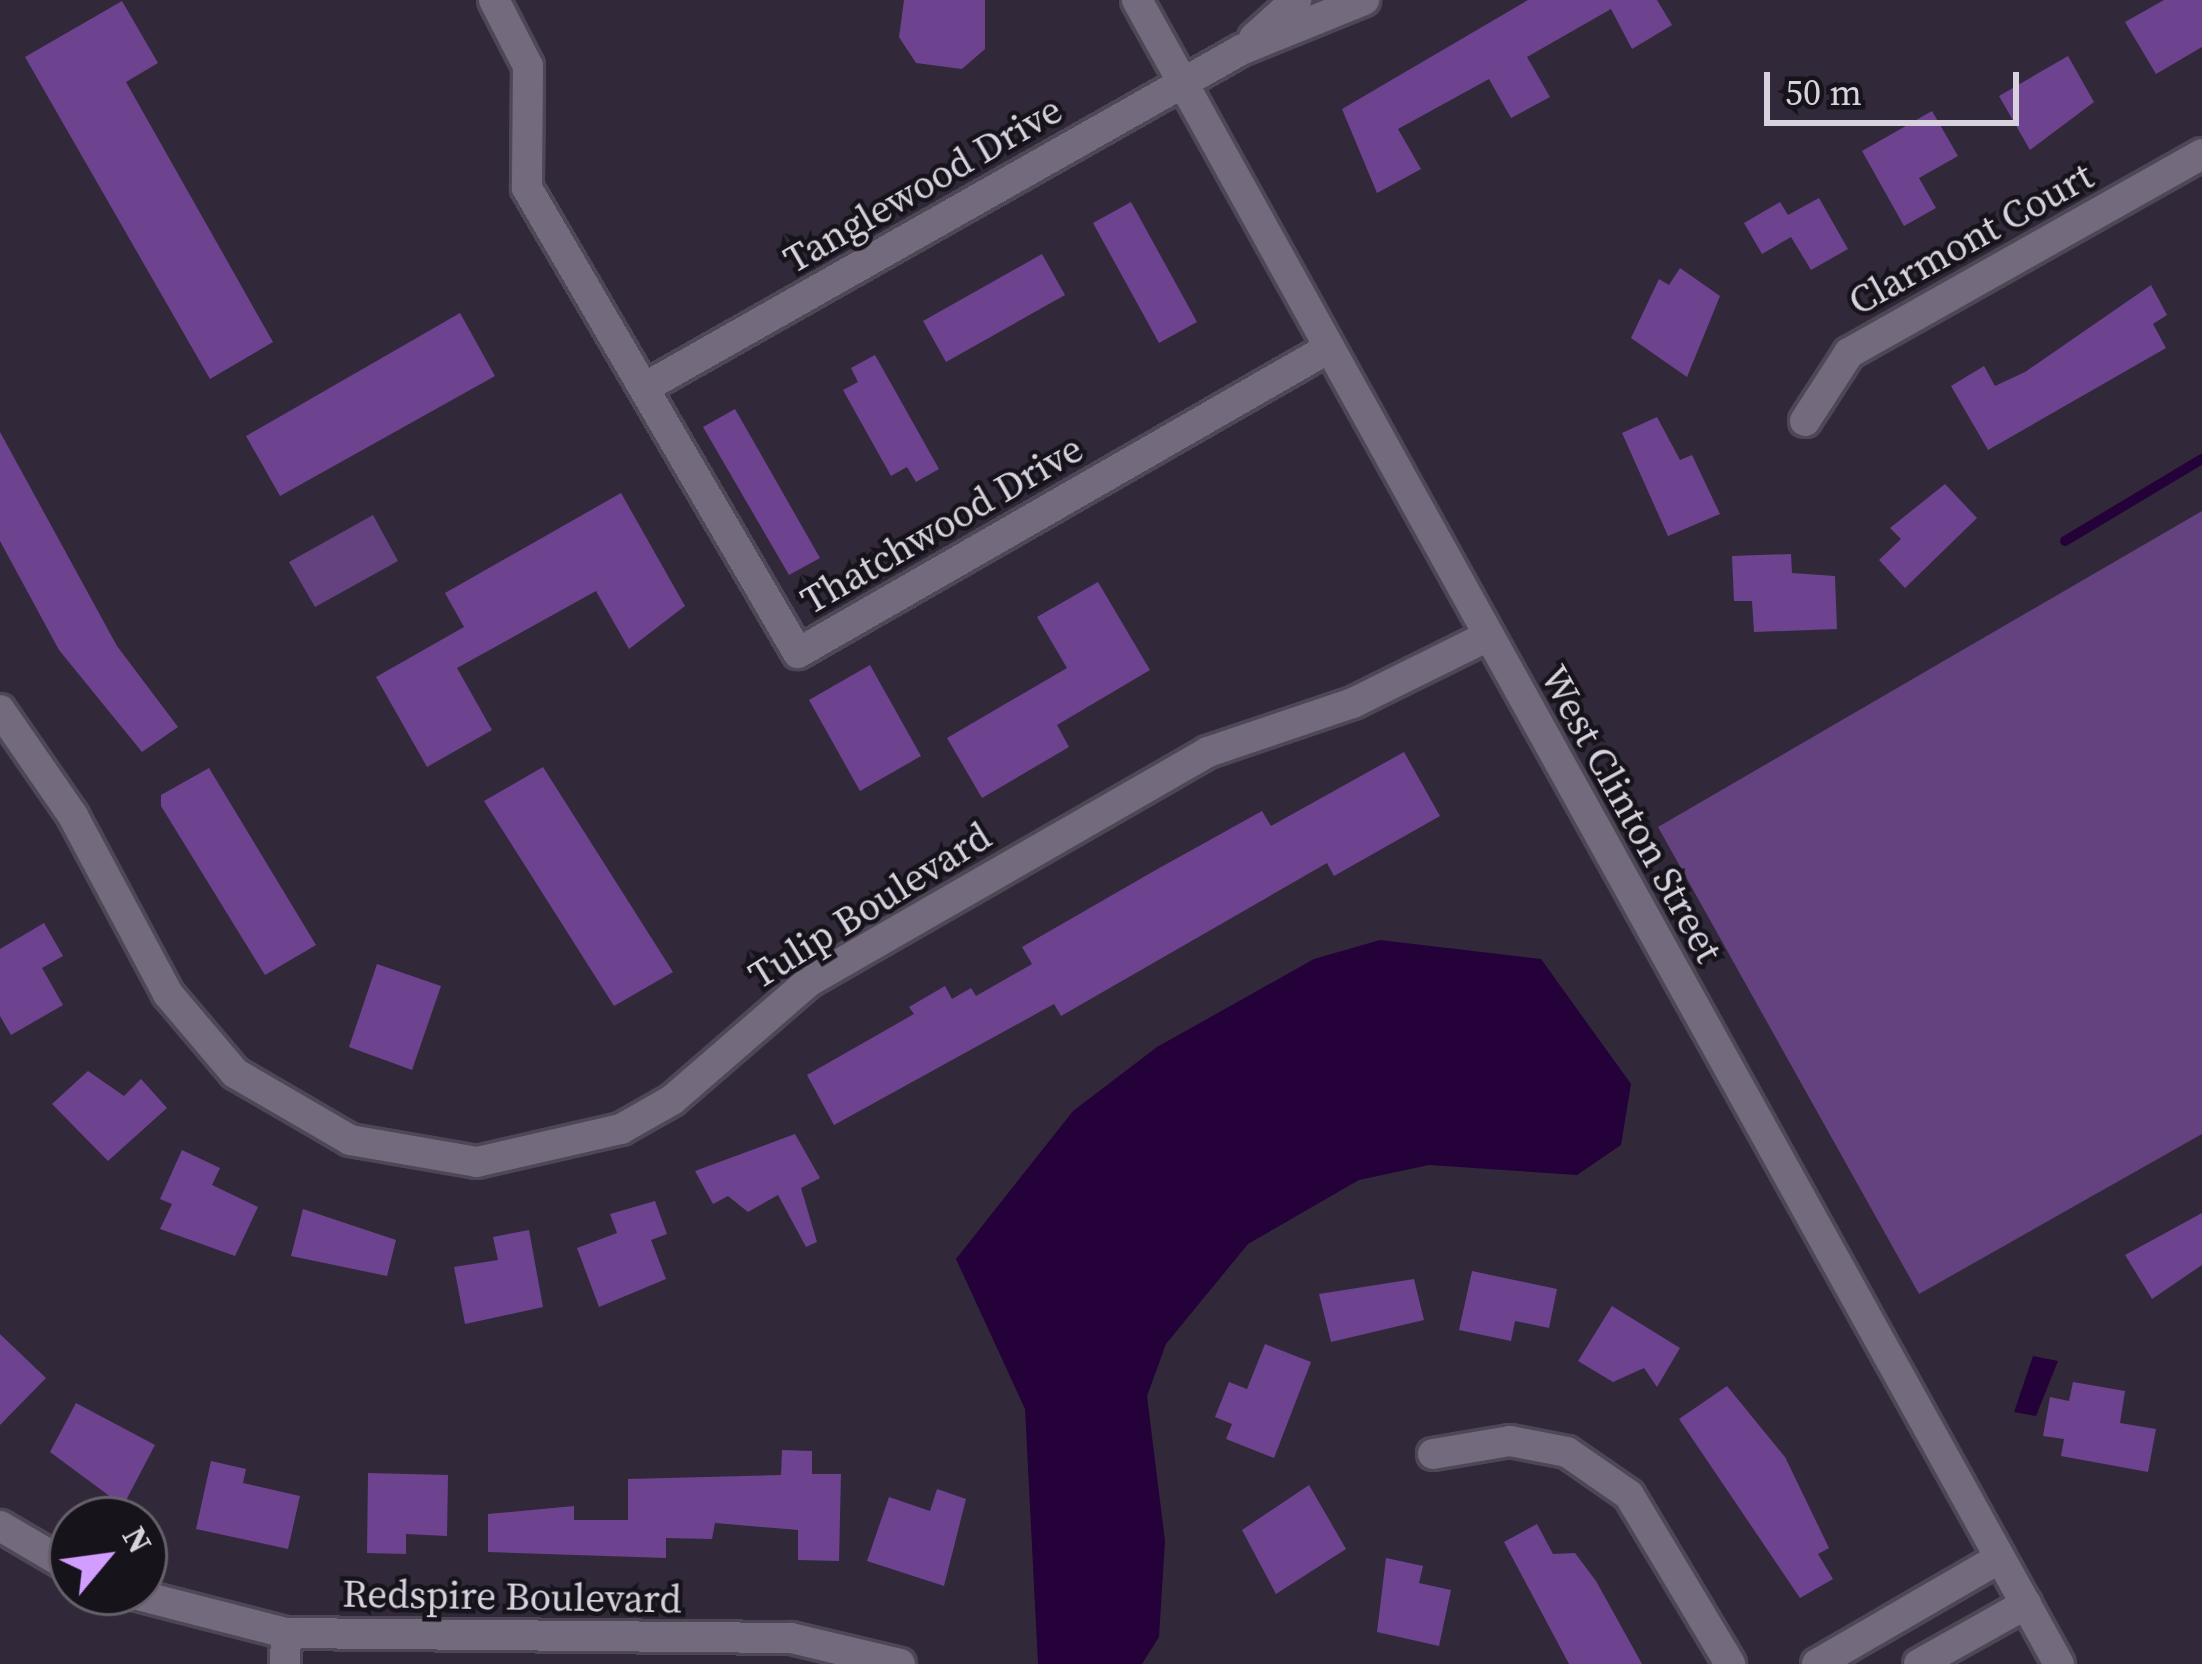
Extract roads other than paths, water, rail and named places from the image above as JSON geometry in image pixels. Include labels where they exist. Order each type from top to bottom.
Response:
[{"type":"street","points":[[494,0],[528,66],[527,188],[644,388]]},
{"type":"street","name":"West Clinton Street","points":[[1137,0],[2059,1664]]},
{"type":"street","name":"Tanglewood Drive","points":[[1241,50],[1296,0]]},
{"type":"street","name":"Tanglewood Drive","points":[[644,388],[1241,50],[1364,0]]},
{"type":"street","name":"Clarmont Court","points":[[1805,421],[1849,352],[2202,154]]},
{"type":"street","name":"Thatchwood Drive","points":[[644,388],[798,652],[1329,348]]},
{"type":"street","name":"Tulip Boulevard","points":[[0,710],[73,816],[168,994],[235,1073],[350,1140],[477,1162],[620,1129],[672,1100],[808,982],[1208,752],[1353,704],[1488,636]]},
{"type":"street","points":[[1433,1454],[1510,1441],[1567,1452],[1629,1495],[1730,1664]]},
{"type":"street","points":[[0,1526],[48,1554]]},
{"type":"street","points":[[1817,1664],[2000,1558]]},
{"type":"street","points":[[1919,1664],[2026,1604]]},
{"type":"street","name":"Redspire Boulevard","points":[[168,1607],[285,1649],[791,1638],[900,1664]]},
{"type":"waterway","points":[[2065,541],[2202,459]]}]
